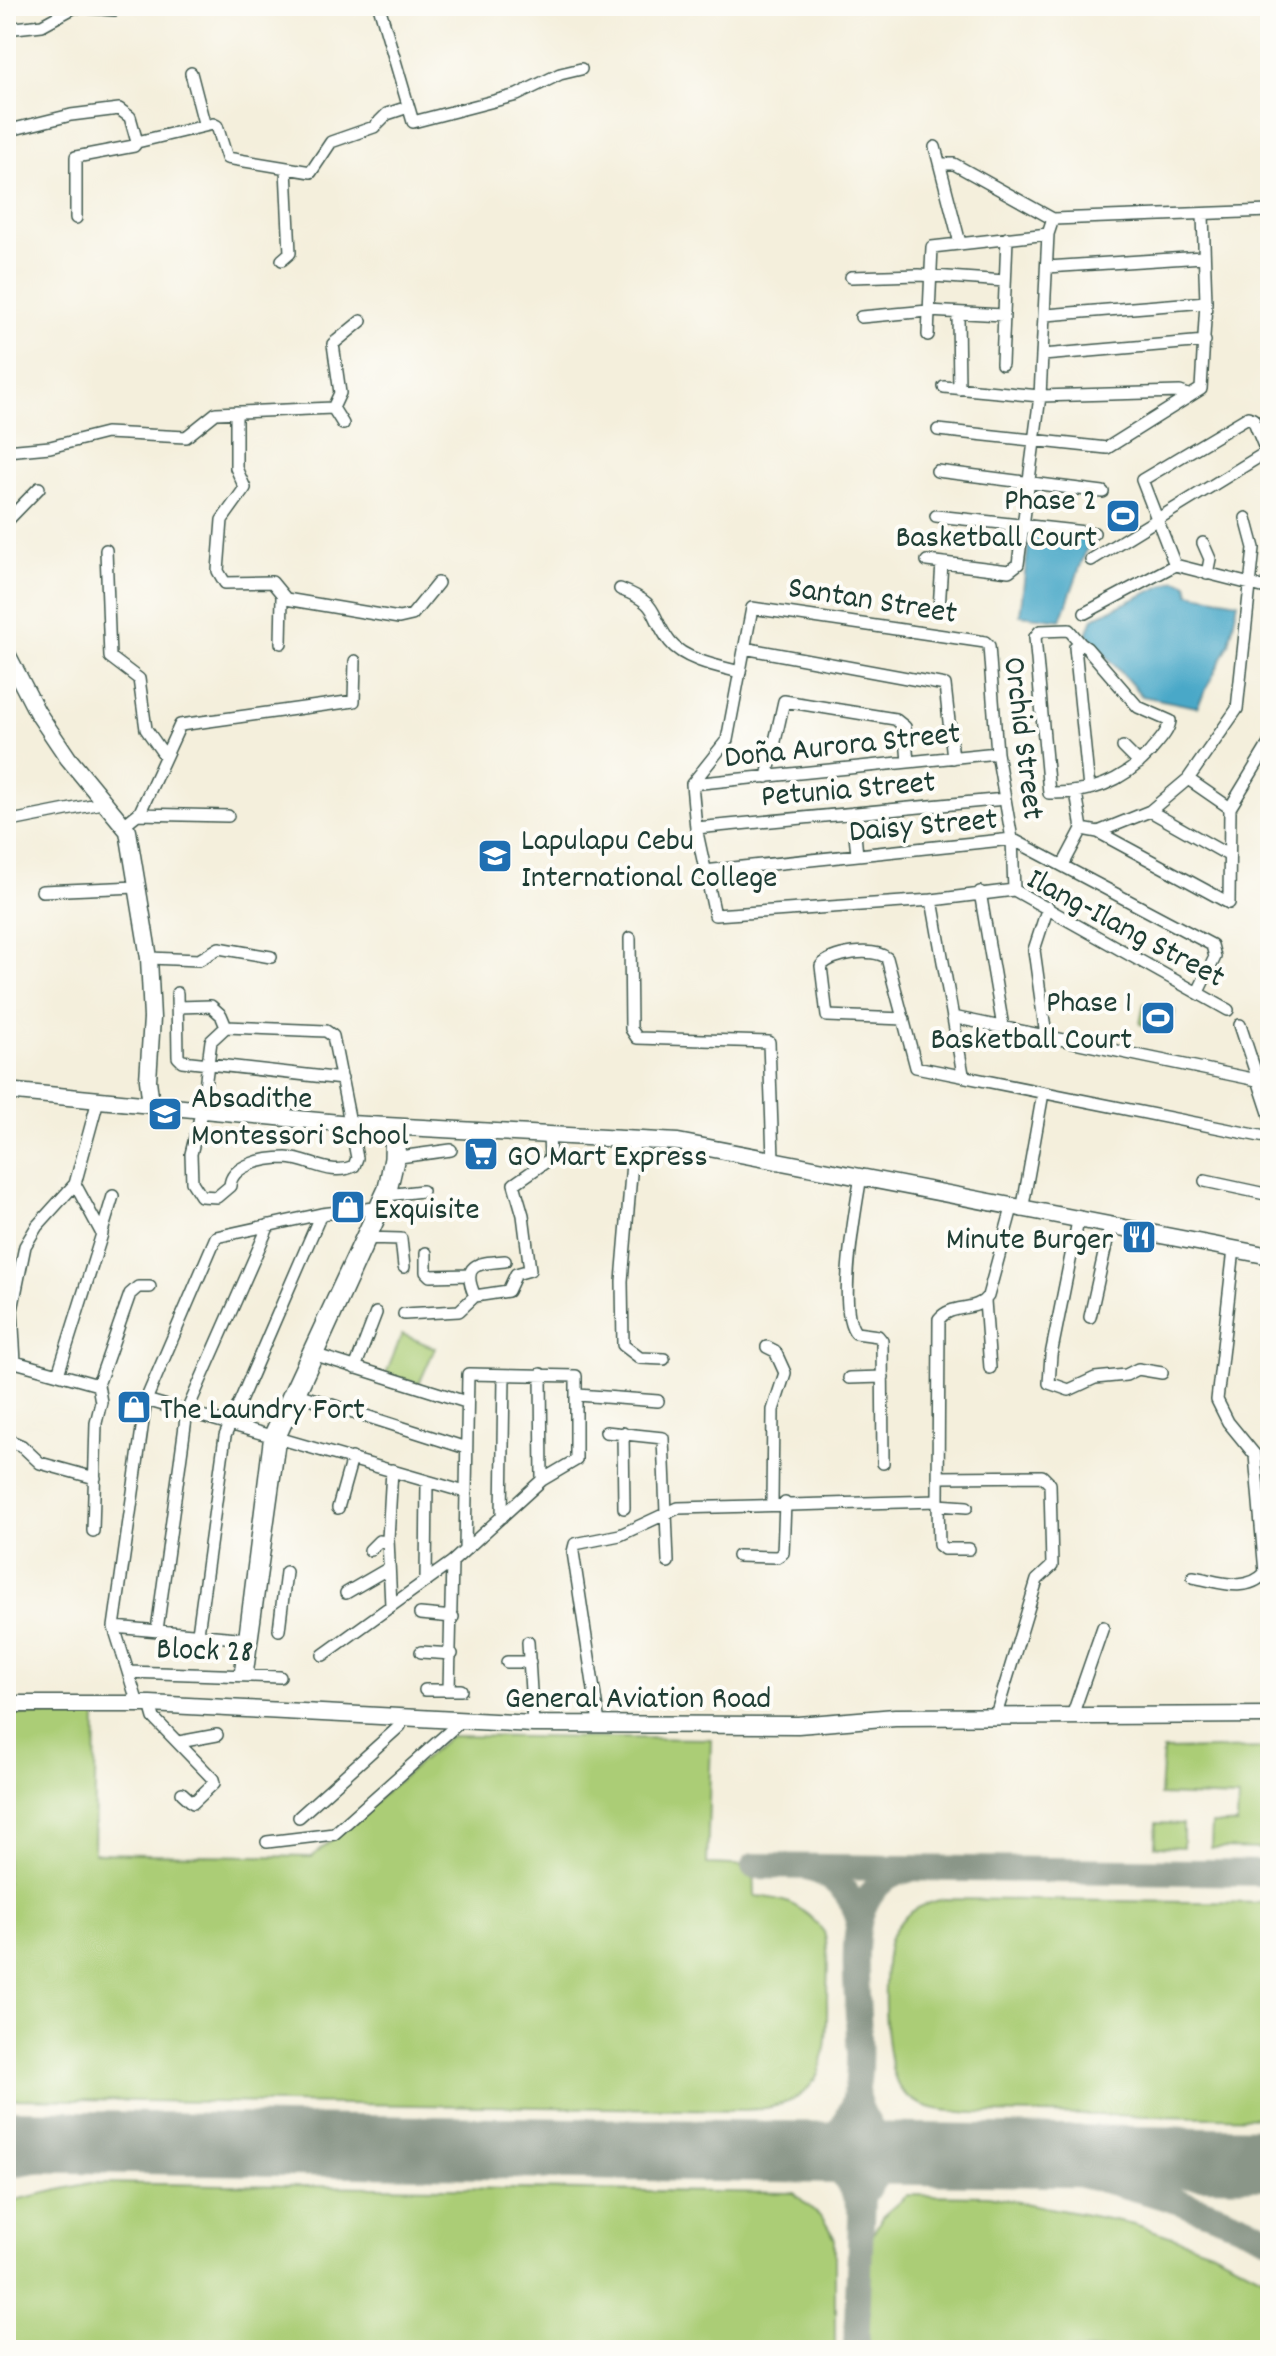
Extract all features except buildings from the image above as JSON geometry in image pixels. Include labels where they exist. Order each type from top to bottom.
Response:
[{"type":"street","points":[[379,6],[413,122],[517,95],[560,74],[581,69]]},
{"type":"street","points":[[6,29],[42,25],[75,7],[115,10]]},
{"type":"street","points":[[191,73],[204,123]]},
{"type":"street","points":[[76,218],[76,157],[128,147],[204,123],[217,126],[227,158],[311,172],[331,142],[374,127],[387,114],[408,107]]},
{"type":"street","points":[[6,131],[71,115],[119,109],[130,117],[137,142]]},
{"type":"street","points":[[935,147],[960,243]]},
{"type":"street","points":[[941,164],[954,164],[1053,219],[1270,211]]},
{"type":"street","points":[[282,260],[290,253],[286,169]]},
{"type":"street","points":[[938,430],[1107,448],[1204,384],[1206,302],[1203,215]]},
{"type":"street","points":[[927,561],[1016,569],[1040,396],[1048,234],[1053,219]]},
{"type":"street","points":[[928,335],[932,247],[1048,234]]},
{"type":"street","points":[[1002,364],[1007,238]]},
{"type":"street","points":[[1047,267],[1203,257]]},
{"type":"street","points":[[851,277],[929,275],[1005,281]]},
{"type":"street","points":[[1046,315],[1206,302]]},
{"type":"street","points":[[861,317],[928,311],[1003,315]]},
{"type":"street","points":[[958,315],[959,389]]},
{"type":"street","points":[[333,408],[340,393],[333,344],[361,321]]},
{"type":"street","points":[[1043,355],[1205,341]]},
{"type":"street","points":[[944,387],[1040,396],[1180,392],[1188,395]]},
{"type":"street","points":[[6,451],[50,447],[106,433],[186,437],[212,415],[333,408]]},
{"type":"street","points":[[333,408],[343,424]]},
{"type":"street","points":[[236,412],[236,468],[245,488],[222,520],[218,571],[230,585],[272,582],[282,597],[281,643]]},
{"type":"street","points":[[1091,560],[1156,521],[1269,454],[1253,419],[1248,417],[1142,480],[1156,521],[1175,565]]},
{"type":"street","points":[[937,471],[1029,486],[1103,492]]},
{"type":"street","points":[[6,522],[39,488]]},
{"type":"street","points":[[936,516],[1094,533]]},
{"type":"street","points":[[1098,832],[1150,811],[1188,779],[1237,709],[1254,548],[1246,518]]},
{"type":"street","points":[[1203,543],[1210,559],[1207,574]]},
{"type":"street","points":[[106,550],[110,657],[139,679],[146,729],[165,756]]},
{"type":"street","points":[[939,609],[942,563]]},
{"type":"street","points":[[1085,613],[1175,565],[1270,589]]},
{"type":"street","points":[[282,597],[406,618],[416,611],[438,583]]},
{"type":"street","points":[[620,589],[644,598],[657,613],[671,644],[707,663],[740,672]]},
{"type":"street","name":"Santan Street","points":[[744,648],[752,608],[985,642]]},
{"type":"street","points":[[1069,630],[1078,645],[1138,707],[1169,717],[1169,726],[1139,763],[1108,785],[1076,792],[1049,793],[1035,637],[1040,631],[1069,630]]},
{"type":"street","name":"Orchid Street","points":[[985,642],[989,646],[997,753],[1012,839],[1014,890]]},
{"type":"street","points":[[1078,645],[1089,789]]},
{"type":"street","points":[[704,871],[692,784],[727,740],[744,648],[945,685],[953,758]]},
{"type":"street","points":[[6,652],[6,659],[60,747],[102,803],[132,819],[228,816]]},
{"type":"street","points":[[151,1105],[148,1080],[152,1018],[149,958],[137,887],[132,819],[175,731],[183,724],[354,701],[355,661]]},
{"type":"street","points":[[767,777],[784,701],[895,719],[905,727],[908,762]]},
{"type":"street","points":[[1082,829],[1098,832],[1229,903],[1230,808],[1270,742]]},
{"type":"street","points":[[1123,747],[1139,763]]},
{"type":"street","name":"Doña Aurora Street","points":[[692,784],[997,753]]},
{"type":"street","points":[[1188,779],[1230,808]]},
{"type":"street","points":[[1063,865],[1082,829],[1076,792]]},
{"type":"street","name":"Petunia Street","points":[[696,828],[1005,799]]},
{"type":"street","points":[[6,822],[102,803]]},
{"type":"street","points":[[1150,811],[1228,855]]},
{"type":"street","points":[[853,813],[857,855]]},
{"type":"street","name":"Daisy Street","points":[[704,871],[1012,839],[1212,945],[1215,957],[1198,992]]},
{"type":"street","name":"Ilang-Ilang Street","points":[[704,871],[715,915],[721,917],[932,900],[1014,890],[1228,1010]]},
{"type":"street","points":[[42,891],[137,887]]},
{"type":"street","points":[[980,892],[1003,1027]]},
{"type":"street","points":[[932,900],[963,1074]]},
{"type":"street","points":[[1046,1036],[1034,950],[1048,907]]},
{"type":"street","points":[[630,938],[631,1029],[637,1038],[769,1042],[773,1159]]},
{"type":"street","points":[[149,958],[199,960],[219,948],[271,957]]},
{"type":"street","points":[[904,1019],[827,1016],[821,966],[830,957],[883,954],[904,1019],[916,1067],[1270,1138]]},
{"type":"street","points":[[177,993],[178,1057],[182,1061],[342,1079]]},
{"type":"street","points":[[178,1007],[211,1006],[221,1015],[226,1027]]},
{"type":"street","points":[[953,1017],[1257,1080]]},
{"type":"street","name":"Ilang-Ilang Street","points":[[1240,1025],[1270,1116]]},
{"type":"street","points":[[226,1027],[326,1031],[333,1036],[357,1158],[350,1168],[327,1169],[285,1158],[237,1168],[225,1192],[207,1197],[196,1191],[190,1169],[208,1063],[211,1041],[226,1027]]},
{"type":"street","points":[[134,1103],[148,1080]]},
{"type":"street","points":[[6,1091],[350,1124],[634,1139],[773,1159],[1017,1210],[1270,1256]]},
{"type":"street","points":[[990,1368],[985,1301],[1017,1210],[1043,1093]]},
{"type":"street","points":[[98,1100],[75,1184],[37,1226],[25,1246],[12,1310],[11,1360],[37,1370],[59,1371],[98,1385]]},
{"type":"street","points":[[244,1675],[275,1436],[382,1201],[395,1157],[396,1125]]},
{"type":"street","points":[[404,1314],[459,1311],[475,1296],[508,1291],[516,1274],[530,1270],[523,1215],[514,1184],[550,1159],[549,1135]]},
{"type":"street","points":[[634,1139],[622,1281],[623,1345],[640,1358],[664,1359]]},
{"type":"street","points":[[395,1157],[451,1150]]},
{"type":"street","points":[[861,1176],[849,1281],[849,1320],[856,1333],[878,1336],[882,1341],[883,1463]]},
{"type":"street","points":[[1205,1181],[1270,1195]]},
{"type":"street","points":[[75,1184],[102,1232]]},
{"type":"street","points":[[182,1793],[193,1803],[214,1783],[144,1704],[128,1672],[114,1627],[146,1400],[216,1237],[422,1191]]},
{"type":"street","points":[[59,1371],[113,1196]]},
{"type":"street","points":[[198,1633],[225,1436],[321,1214]]},
{"type":"street","points":[[1078,1221],[1051,1355],[1049,1383],[1069,1390],[1095,1378],[1126,1375],[1138,1369],[1162,1373]]},
{"type":"street","points":[[157,1630],[187,1411],[269,1225]]},
{"type":"street","points":[[1090,1317],[1110,1227]]},
{"type":"street","points":[[366,1238],[401,1239],[404,1267]]},
{"type":"street","points":[[1193,1577],[1240,1586],[1256,1582],[1265,1573],[1255,1455],[1228,1422],[1217,1400],[1234,1249]]},
{"type":"street","points":[[426,1253],[426,1272],[430,1276],[470,1275]]},
{"type":"street","points":[[475,1296],[470,1275],[479,1262],[505,1261]]},
{"type":"street","points":[[93,1531],[96,1423],[101,1402],[98,1385],[130,1294],[138,1287],[150,1287]]},
{"type":"street","points":[[969,1549],[944,1549],[939,1545],[939,1319],[948,1311],[985,1301]]},
{"type":"street","points":[[355,1368],[376,1313]]},
{"type":"street","points":[[767,1347],[775,1351],[785,1373],[773,1410],[772,1503]]},
{"type":"street","points":[[313,1354],[466,1402]]},
{"type":"street","points":[[323,1655],[452,1562],[542,1480],[576,1460],[576,1376],[468,1374],[465,1550]]},
{"type":"street","points":[[541,1374],[542,1480]]},
{"type":"street","points":[[502,1517],[504,1375]]},
{"type":"street","points":[[849,1378],[883,1377]]},
{"type":"street","points":[[294,1394],[466,1448]]},
{"type":"street","points":[[578,1395],[658,1401]]},
{"type":"street","points":[[146,1400],[231,1422],[465,1492]]},
{"type":"street","points":[[606,1432],[663,1438],[668,1562]]},
{"type":"street","points":[[623,1433],[624,1508]]},
{"type":"street","points":[[6,1439],[22,1446],[40,1463],[95,1478]]},
{"type":"street","points":[[338,1508],[352,1458]]},
{"type":"street","points":[[391,1606],[388,1542],[392,1470]]},
{"type":"street","points":[[939,1477],[1042,1476],[1050,1484],[1052,1566],[1037,1580],[996,1715]]},
{"type":"street","points":[[426,1581],[427,1481]]},
{"type":"street","points":[[599,1723],[573,1552],[575,1544],[614,1537],[678,1508],[772,1503],[938,1503],[967,1507]]},
{"type":"street","points":[[738,1556],[777,1557],[783,1553],[785,1503]]},
{"type":"street","points":[[370,1550],[379,1541],[388,1542]]},
{"type":"street","points":[[425,1690],[455,1690],[452,1562]]},
{"type":"street","points":[[346,1593],[389,1568]]},
{"type":"street","points":[[279,1630],[286,1572]]},
{"type":"street","points":[[252,1596],[282,1599]]},
{"type":"street","points":[[420,1614],[453,1617]]},
{"type":"street","points":[[114,1627],[248,1639]]},
{"type":"street","points":[[1072,1716],[1103,1627]]},
{"type":"street","points":[[528,1642],[533,1724]]},
{"type":"street","points":[[421,1652],[452,1654]]},
{"type":"street","points":[[507,1662],[530,1662]]},
{"type":"street","name":"Block 28","points":[[128,1672],[280,1677]]},
{"type":"street","name":"General Aviation Road","points":[[6,1704],[144,1704],[533,1724],[798,1725],[895,1717],[1270,1715]]},
{"type":"street","points":[[299,1817],[400,1726],[404,1717]]},
{"type":"street","points":[[267,1842],[334,1834],[460,1722]]},
{"type":"street","points":[[179,1742],[217,1735]]},
{"type":"green space","name":"Phase 1 Basketball Court","points":[[1144,1004],[1175,1011],[1171,1031],[1140,1024]]},
{"type":"green space","points":[[402,1334],[435,1348],[419,1384],[386,1374]]},
{"type":"green space","points":[[6,1714],[96,1715],[94,1853],[312,1857],[450,1736],[711,1739],[707,1864],[754,1866],[755,1896],[794,1905],[810,1916],[824,1932],[828,1957],[827,2025],[822,2064],[805,2092],[790,2101],[745,2110],[6,2099]]},
{"type":"green space","points":[[1270,1748],[1270,1849],[1211,1848],[1212,1824],[1237,1824],[1238,1798],[1160,1795],[1163,1750]]},
{"type":"green space","points":[[1156,1823],[1183,1824],[1183,1847],[1155,1846]]},
{"type":"green space","points":[[945,1899],[1270,1903],[1270,2118],[955,2112],[925,2106],[908,2097],[895,2078],[887,2038],[885,1989],[888,1948],[896,1927],[907,1915],[921,1906]]},
{"type":"green space","points":[[90,2183],[794,2193],[823,2219],[835,2239],[835,2350],[6,2350],[6,2202]]},
{"type":"green space","points":[[907,2195],[988,2196],[1134,2224],[1211,2250],[1270,2280],[1270,2350],[867,2350],[871,2238],[882,2217]]},
{"type":"water","points":[[1030,531],[1090,539],[1061,620],[1020,615]]},
{"type":"water","points":[[1175,580],[1187,583],[1189,593],[1238,602],[1229,644],[1197,707],[1142,696],[1087,634],[1093,618]]},
{"type":"taxiway","points":[[754,1866],[1270,1873]]},
{"type":"taxiway","points":[[810,1869],[828,1876],[842,1888],[852,1902],[859,1921]]},
{"type":"taxiway","points":[[800,2152],[837,2133],[854,2101],[859,2058],[856,1964],[859,1921],[875,1889],[908,1870]]},
{"type":"taxiway","points":[[857,2098],[865,2119],[877,2135],[894,2147],[915,2154]]},
{"type":"taxiway","points":[[6,2165],[139,2143]]},
{"type":"taxiway","points":[[800,2152],[821,2159],[838,2170],[850,2186],[859,2207]]},
{"type":"taxiway","points":[[856,2350],[862,2196],[882,2167],[915,2154]]},
{"type":"taxiway","points":[[981,2155],[1056,2169],[1164,2197],[1270,2238]]},
{"type":"runway","points":[[6,2141],[1270,2159]]},
{"type":"place","name":"Phase 2 Basketball Court","points":[[1123,516]]},
{"type":"place","name":"Lapulapu Cebu International College","points":[[495,856]]},
{"type":"place","name":"Phase 1 Basketball Court","points":[[1158,1018]]},
{"type":"place","name":"Absadithe Montessori School","points":[[165,1114]]},
{"type":"place","name":"GO Mart Express","points":[[481,1154]]},
{"type":"place","name":"Exquisite","points":[[348,1207]]},
{"type":"place","name":"Minute Burger","points":[[1139,1237]]},
{"type":"place","name":"The Laundry Fort","points":[[134,1407]]}]
